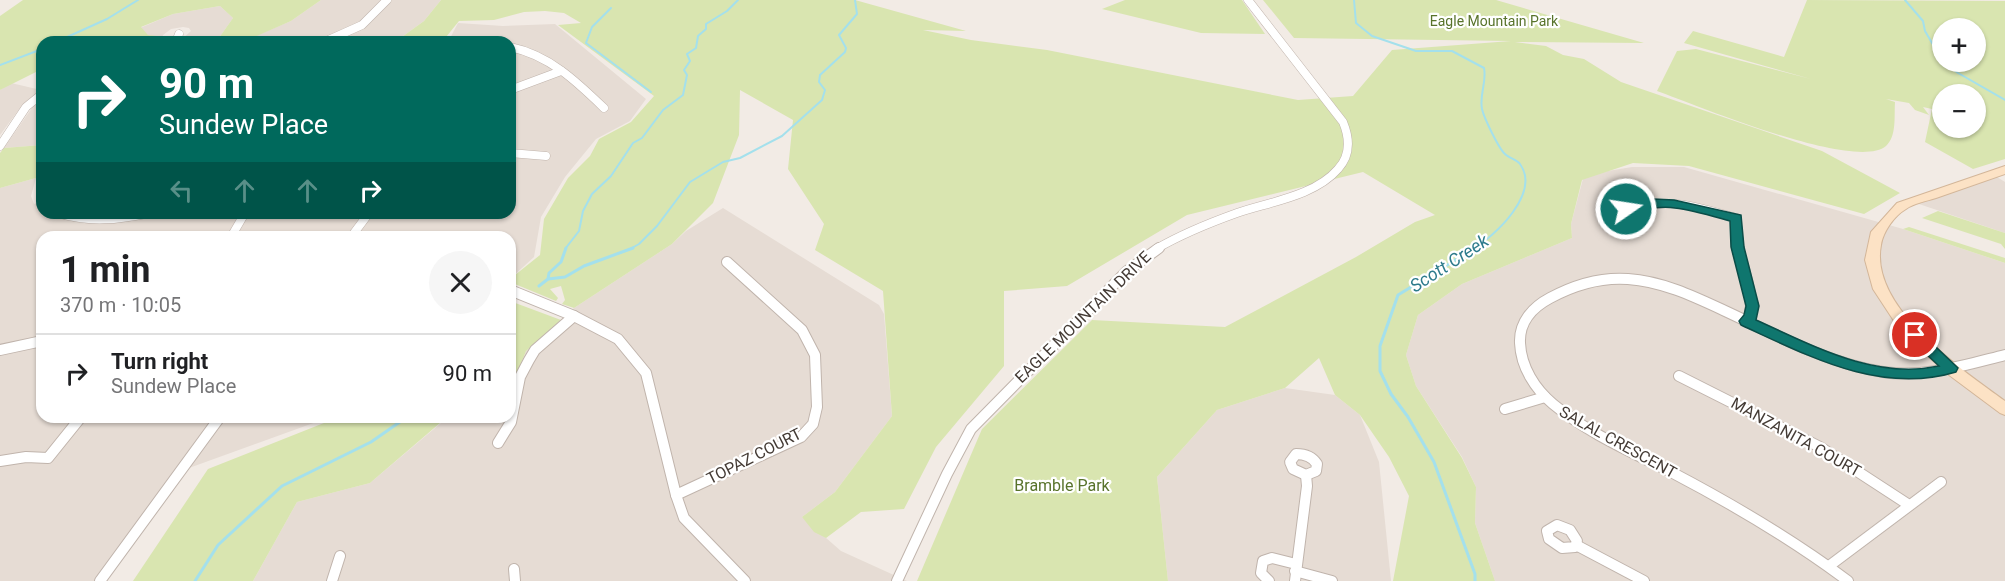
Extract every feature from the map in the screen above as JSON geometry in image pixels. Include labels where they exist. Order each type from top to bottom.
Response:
[{"type":"street","points":[[337,36],[362,25],[387,0]]},
{"type":"street","name":"EAGLE MOUNTAIN DRIVE","points":[[897,581],[959,448],[971,429],[1127,271],[1148,253],[1185,231],[1312,188],[1332,177],[1345,162],[1350,143],[1343,122],[1248,0]]},
{"type":"street","points":[[516,48],[540,56],[604,108]]},
{"type":"street","points":[[516,88],[561,71]]},
{"type":"street","points":[[0,146],[26,107],[36,99]]},
{"type":"street","points":[[516,154],[546,156]]},
{"type":"street","points":[[2005,170],[1905,203],[1886,216],[1877,228],[1871,252],[1873,269],[1886,299],[1915,335],[1951,368],[2005,409]]},
{"type":"street","points":[[1643,206],[1653,202],[1674,204],[1737,218],[1738,247],[1752,306],[1751,316],[1746,321]]},
{"type":"street","points":[[74,219],[100,221],[112,219]]},
{"type":"street","name":"TOPAZ COURT","points":[[676,495],[801,437],[813,424],[817,407],[815,355],[802,330],[727,262]]},
{"type":"street","name":"SALAL CRESCENT","points":[[1848,581],[1829,566],[1744,511],[1583,425],[1545,398],[1530,376],[1522,358],[1521,330],[1527,316],[1538,306],[1575,284],[1607,278],[1658,284],[1690,293],[1819,355],[1863,369],[1909,375],[2005,355]]},
{"type":"street","points":[[516,292],[574,316],[618,339],[646,373],[676,495],[684,518],[745,581]]},
{"type":"street","points":[[516,397],[520,377],[535,350],[574,316]]},
{"type":"street","points":[[0,350],[36,342]]},
{"type":"street","name":"MANZANITA COURT","points":[[1679,376],[1820,447],[1909,505]]},
{"type":"street","points":[[1505,409],[1545,398]]},
{"type":"street","points":[[0,461],[26,457],[48,458],[76,423]]},
{"type":"street","points":[[100,581],[216,423]]},
{"type":"street","points":[[498,443],[510,423]]},
{"type":"street","points":[[1296,572],[1307,486],[1306,475]]},
{"type":"street","points":[[1829,566],[1941,482]]},
{"type":"street","points":[[1576,545],[1629,577],[1644,581]]},
{"type":"street","points":[[332,581],[340,556]]},
{"type":"street","points":[[1269,581],[1261,573],[1263,561],[1272,558],[1296,572],[1332,581]]},
{"type":"shaded area","points":[[321,0],[441,0],[424,21],[403,36],[255,36],[291,21]]},
{"type":"shaded area","points":[[220,6],[233,18],[220,36],[186,36],[191,31],[183,27],[171,29],[163,36],[152,36],[140,28],[173,14]]},
{"type":"shaded area","points":[[458,23],[503,26],[555,24],[646,99],[630,121],[596,139],[565,177],[541,217],[534,257],[516,274],[516,231],[36,231],[36,423],[313,423],[189,468],[105,581],[0,581],[0,188],[36,178],[31,196],[34,204],[36,203],[36,219],[516,219],[516,36],[451,36]]},
{"type":"shaded area","points":[[11,83],[36,89],[36,94],[23,104],[0,135],[0,90]]},
{"type":"shaded area","points":[[36,104],[36,145],[4,148]]},
{"type":"shaded area","points":[[1632,167],[1684,167],[1903,229],[2005,263],[2005,581],[1495,581],[1475,523],[1476,487],[1462,457],[1416,386],[1406,355],[1418,315],[1462,284],[1572,238],[1571,224],[1584,175]]},
{"type":"shaded area","points":[[1992,174],[2005,182],[2005,233],[1910,201]]},
{"type":"shaded area","points":[[723,208],[879,305],[884,314],[892,416],[835,492],[802,517],[841,551],[907,581],[253,581],[297,502],[370,483],[441,423],[516,423],[516,377],[526,351],[574,308],[672,244],[686,231]]},
{"type":"shaded area","points":[[1285,388],[1335,395],[1360,415],[1379,462],[1391,581],[1168,581],[1157,477],[1217,410]]},
{"type":"green space","points":[[23,0],[321,0],[291,21],[256,36],[220,36],[233,18],[220,6],[173,14],[141,27],[148,35],[157,36],[36,36],[36,72],[0,90],[0,16]]},
{"type":"green space","points":[[441,0],[855,0],[966,31],[923,30],[971,40],[1047,50],[1298,100],[1353,96],[1392,50],[1511,41],[1294,38],[1263,0],[1496,0],[1644,43],[1515,42],[1546,46],[1563,55],[1584,59],[1621,82],[1822,151],[1900,193],[1864,214],[1689,166],[1633,163],[1582,180],[1571,224],[1572,238],[1462,284],[1418,315],[1406,355],[1416,386],[1462,458],[1476,487],[1475,523],[1495,581],[1393,581],[1409,496],[1389,457],[1360,415],[1335,395],[1319,358],[1285,388],[1217,410],[1157,477],[1168,581],[917,581],[982,429],[1092,320],[1225,327],[1356,257],[1415,222],[1435,215],[1363,172],[1187,215],[1067,286],[1004,291],[1004,366],[936,447],[904,509],[861,512],[826,538],[814,532],[802,517],[835,492],[892,416],[883,291],[815,250],[824,224],[788,169],[793,120],[740,90],[739,135],[713,203],[672,244],[574,308],[562,304],[565,300],[561,286],[550,289],[558,298],[556,301],[516,284],[516,274],[540,255],[544,219],[568,178],[590,156],[599,139],[631,122],[654,96],[558,25],[581,23],[564,13],[524,12],[494,20],[459,21],[447,36],[403,36],[424,21]]},
{"type":"green space","points":[[1125,0],[1242,0],[1265,34],[1201,33],[1102,9]]},
{"type":"green space","points":[[1807,0],[2005,1],[2005,159],[1973,169],[1925,142],[1932,109],[1923,107],[1929,115],[1915,110],[1909,103],[1886,99],[1895,102],[1892,137],[1886,146],[1869,152],[1810,144],[1738,121],[1657,91],[1677,51],[1696,49],[1811,79],[1684,43],[1693,31],[1784,57]]},
{"type":"green space","points":[[36,145],[36,178],[0,188],[0,153],[4,148]]},
{"type":"green space","points":[[1938,211],[2005,233],[2005,249],[2001,244],[1922,218]]},
{"type":"green space","points":[[1909,227],[2005,258],[2005,263],[1903,229]]},
{"type":"green space","points":[[516,303],[561,320],[526,351],[516,377]]},
{"type":"green space","points":[[324,423],[440,423],[370,483],[297,502],[253,581],[133,581],[208,469]]},
{"type":"waterway","points":[[69,36],[107,19],[138,0]]},
{"type":"waterway","points":[[565,249],[579,231],[583,211],[592,194],[611,176],[633,143],[642,138],[663,110],[683,95],[687,75],[684,70],[690,61],[687,54],[696,48],[698,36],[706,29],[706,24],[727,11],[738,0]]},
{"type":"waterway","points":[[630,249],[639,244],[657,226],[690,182],[723,162],[740,158],[782,136],[822,100],[825,90],[819,82],[820,75],[845,52],[846,48],[839,35],[857,14],[855,0]]},
{"type":"waterway","name":"Scott Creek","points":[[1354,0],[1356,23],[1372,36],[1416,51],[1452,51],[1484,68],[1485,78],[1481,104],[1483,113],[1502,151],[1520,164],[1525,175],[1525,188],[1513,212],[1503,224],[1473,249]]},
{"type":"waterway","points":[[1905,0],[1923,21],[1925,31],[1932,43]]},
{"type":"waterway","points":[[611,8],[592,27],[586,43],[651,92]]},
{"type":"waterway","points":[[0,65],[36,51]]},
{"type":"waterway","points":[[1957,72],[2005,100]]},
{"type":"waterway","points":[[548,279],[549,273],[561,262],[566,248]]},
{"type":"waterway","points":[[548,279],[565,277],[584,266],[633,248]]},
{"type":"waterway","name":"Scott Creek","points":[[1475,248],[1398,295],[1380,346],[1380,371],[1391,394],[1408,417],[1434,462],[1475,574],[1475,581]]},
{"type":"waterway","points":[[539,286],[548,279]]},
{"type":"waterway","points":[[195,581],[218,545],[282,486],[371,442],[398,423]]},
{"type":"route","points":[[1626,209],[1627,205],[1632,203],[1643,206],[1653,202],[1696,208],[1737,218],[1738,247],[1752,299],[1752,313],[1746,321],[1819,355],[1863,369],[1886,373],[1927,374],[1951,368],[1915,335]]},
{"type":"park label","name":"Eagle Mountain Park","points":[[1494,21]]},
{"type":"park label","name":"Bramble Park","points":[[1062,485]]}]
